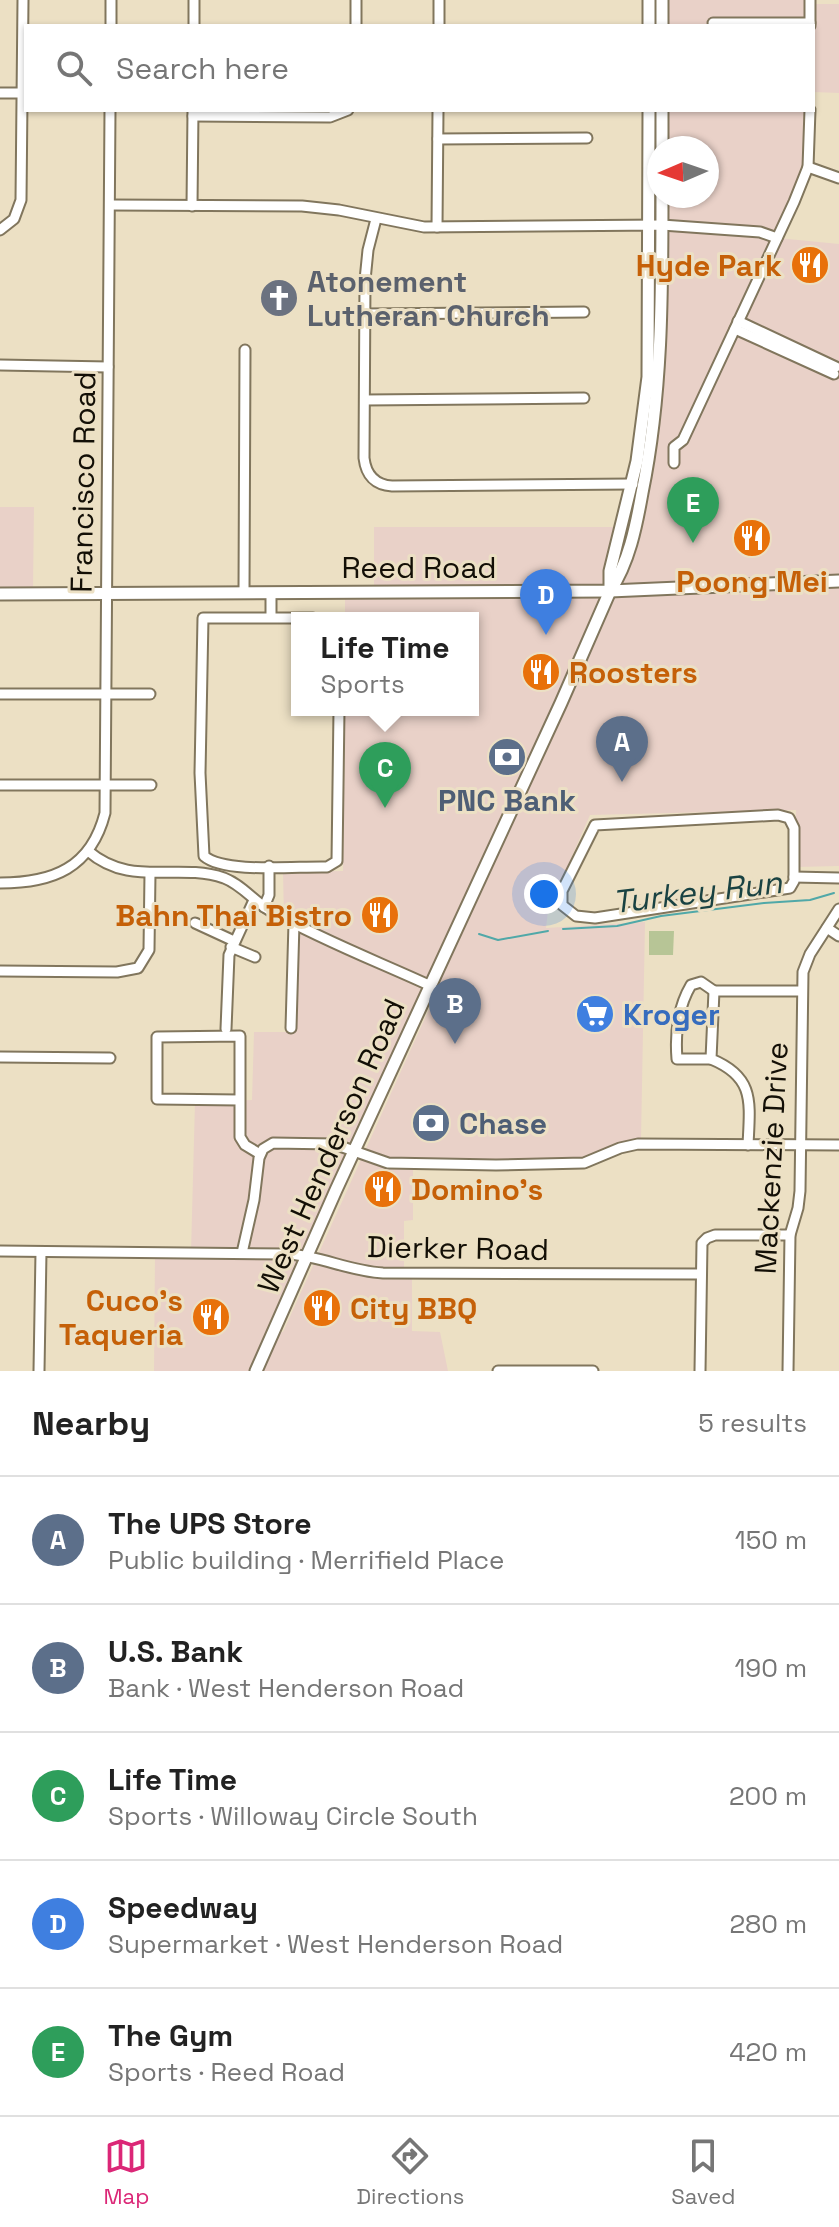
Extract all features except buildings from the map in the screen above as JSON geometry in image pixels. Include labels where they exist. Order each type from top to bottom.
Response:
[{"type":"main road","points":[[649,0],[649,24]]},
{"type":"main road","points":[[662,0],[662,24]]},
{"type":"main road","name":"West Henderson Road","points":[[256,1371],[610,591],[621,574],[638,515],[651,448],[659,379],[656,225],[649,112]]},
{"type":"main road","points":[[662,112],[662,136]]},
{"type":"main road","name":"West Henderson Road","points":[[610,591],[610,571],[633,484],[642,434],[660,208]]},
{"type":"main road","points":[[638,515],[644,512],[654,476]]},
{"type":"main road","name":"Reed Road","points":[[0,594],[610,591],[839,581]]},
{"type":"street","points":[[0,230],[14,219],[21,200],[23,0]]},
{"type":"street","points":[[111,0],[111,24]]},
{"type":"street","points":[[194,0],[194,24]]},
{"type":"street","points":[[356,0],[356,24]]},
{"type":"street","points":[[439,0],[439,24]]},
{"type":"street","points":[[810,0],[810,24]]},
{"type":"street","points":[[713,23],[762,24]]},
{"type":"street","points":[[0,93],[22,93]]},
{"type":"street","name":"Francisco Road","points":[[88,851],[102,824],[106,785],[110,112]]},
{"type":"street","points":[[192,206],[193,113],[330,117],[343,112]]},
{"type":"street","points":[[437,227],[438,112]]},
{"type":"street","points":[[674,463],[674,447],[683,440],[808,167],[810,112]]},
{"type":"street","points":[[438,139],[587,138]]},
{"type":"street","points":[[808,167],[839,178]]},
{"type":"street","points":[[110,205],[302,206],[437,227],[656,225],[760,232],[777,238]]},
{"type":"street","points":[[376,219],[366,265],[365,314],[364,458],[372,478],[392,486],[633,484]]},
{"type":"street","points":[[365,314],[584,312]]},
{"type":"street","points":[[737,325],[835,370]]},
{"type":"street","points":[[244,593],[245,350]]},
{"type":"street","points":[[0,365],[108,367]]},
{"type":"street","points":[[365,400],[584,398]]},
{"type":"street","points":[[271,593],[271,617]]},
{"type":"street","points":[[291,617],[203,618],[200,741],[201,845],[204,856],[225,865],[327,867],[337,861],[339,716]]},
{"type":"street","points":[[0,694],[150,694]]},
{"type":"street","points":[[0,785],[151,785]]},
{"type":"street","points":[[785,816],[792,821],[794,828],[794,877],[793,885],[785,890],[595,918],[576,916],[566,910],[561,902],[562,891],[590,832],[595,825],[602,823],[785,816]]},
{"type":"street","points":[[0,883],[33,881],[57,875],[88,851],[115,868],[150,873],[210,875],[238,886],[264,907],[294,923],[431,986]]},
{"type":"street","points":[[264,907],[269,895],[269,866]]},
{"type":"street","points":[[0,971],[117,972],[138,968],[149,950],[150,873]]},
{"type":"street","points":[[794,877],[839,878]]},
{"type":"street","points":[[226,1029],[227,963],[254,900]]},
{"type":"street","name":"Mackenzie Drive","points":[[788,1371],[790,1235],[799,1199],[802,991],[807,959],[839,909]]},
{"type":"street","points":[[195,923],[255,957]]},
{"type":"street","points":[[291,1028],[294,923]]},
{"type":"street","points":[[827,928],[839,936]]},
{"type":"street","points":[[748,1145],[749,1106],[744,1084],[730,1067],[711,1059],[677,1059],[676,1038],[685,997],[691,985],[701,982],[714,991],[802,991]]},
{"type":"street","points":[[711,1059],[714,991]]},
{"type":"street","points":[[239,1100],[157,1099],[157,1037],[240,1036],[240,1137],[245,1145],[260,1154]]},
{"type":"street","points":[[0,1057],[110,1058]]},
{"type":"street","points":[[242,1253],[260,1154],[265,1147],[278,1142],[334,1144],[381,1161],[400,1164],[573,1165],[629,1145],[839,1145]]},
{"type":"street","points":[[700,1371],[702,1243],[715,1235],[790,1235]]},
{"type":"street","name":"Dierker Road","points":[[0,1251],[307,1255],[342,1268],[370,1272],[700,1274]]},
{"type":"street","points":[[39,1371],[41,1252]]},
{"type":"street","points":[[498,1371],[593,1371]]},
{"type":"shaded area","points":[[657,0],[810,0],[810,4],[839,4],[839,93],[815,92],[815,24],[656,24]]},
{"type":"shaded area","points":[[656,112],[809,112],[808,159],[778,238],[839,244],[839,866],[796,867],[796,810],[590,815],[548,911],[546,928],[645,922],[641,1140],[626,1141],[591,1157],[572,1161],[413,1160],[413,1220],[404,1221],[404,1272],[412,1273],[412,1331],[440,1332],[448,1371],[154,1371],[155,1253],[191,1252],[195,1102],[252,1100],[254,1032],[292,1032],[294,924],[284,918],[283,872],[343,871],[345,716],[479,716],[479,612],[345,612],[345,592],[374,591],[374,527],[633,527],[649,461],[655,336],[656,208],[719,208],[719,136],[656,136]],"holes":[[[341,940],[440,985],[283,1332],[275,1332],[431,986],[342,945]]]},
{"type":"shaded area","points":[[0,507],[34,507],[33,594],[0,594]]},
{"type":"green space","points":[[649,931],[674,931],[673,955],[649,955]]},
{"type":"waterway","name":"Turkey Run","points":[[563,929],[617,926],[661,916],[810,900],[834,893]]},
{"type":"waterway","name":"Turkey Run","points":[[479,934],[498,940],[548,931]]},
{"type":"place","name":"Hyde Park","points":[[810,265]]},
{"type":"place","name":"Atonement Lutheran Church","points":[[279,298]]},
{"type":"place","name":"Poong Mei","points":[[752,538]]},
{"type":"place","name":"The Gym","points":[[693,543]]},
{"type":"place","name":"Speedway","points":[[546,635]]},
{"type":"place","name":"Roosters","points":[[541,672]]},
{"type":"place","name":"PNC Bank","points":[[507,757]]},
{"type":"place","name":"The UPS Store","points":[[622,782]]},
{"type":"place","name":"Life Time","points":[[385,808]]},
{"type":"place","name":"Bahn Thai Bistro","points":[[380,915]]},
{"type":"place","name":"Kroger","points":[[595,1014]]},
{"type":"place","name":"U.S. Bank","points":[[455,1044]]},
{"type":"place","name":"Chase","points":[[431,1123]]},
{"type":"place","name":"Domino's","points":[[383,1189]]},
{"type":"place","name":"City BBQ","points":[[322,1308]]},
{"type":"place","name":"Cuco's Taqueria","points":[[211,1317]]}]
